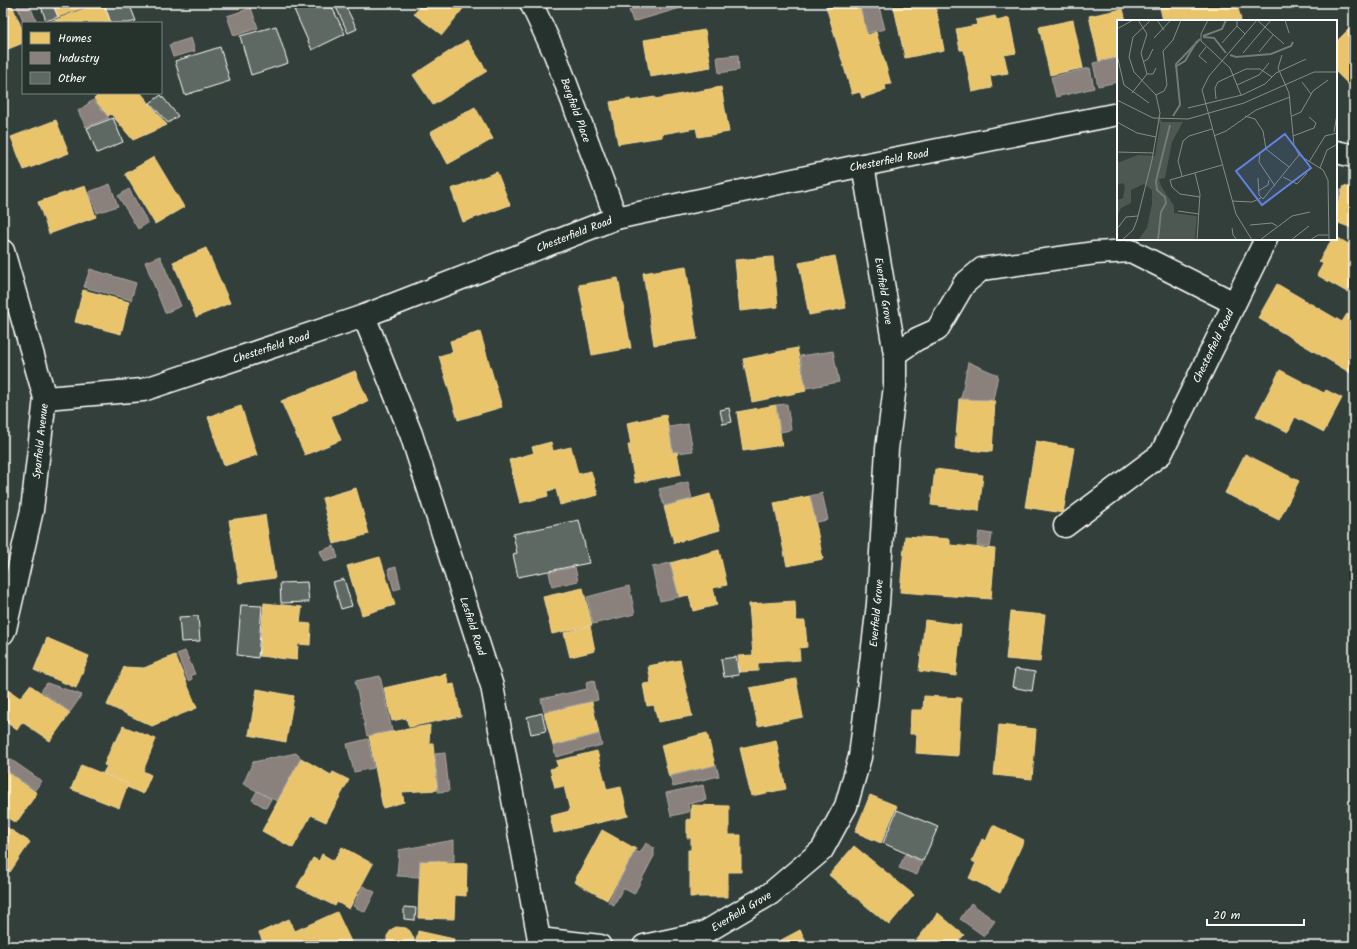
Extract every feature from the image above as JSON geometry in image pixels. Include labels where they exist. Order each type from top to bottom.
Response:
[{"type":"street","name":"Bergfield Place","points":[[531,3],[555,54],[616,218]]},
{"type":"street","name":"Chesterfield Road","points":[[45,398],[143,390],[364,316],[616,218],[863,165],[1117,114]]},
{"type":"street","points":[[1337,152],[1354,156]]},
{"type":"street","name":"Everfield Grove","points":[[644,946],[704,933],[770,894],[822,850],[846,806],[860,757],[878,604],[887,448],[895,386],[896,354],[863,165]]},
{"type":"street","name":"Chesterfield Road","points":[[1065,526],[1161,454],[1266,240]]},
{"type":"street","name":"Sparfield Avenue","points":[[3,251],[45,398],[32,510],[11,564],[5,629],[3,633]]},
{"type":"street","points":[[896,354],[917,340],[937,330],[964,284],[982,270],[1095,254],[1131,251],[1234,303]]},
{"type":"street","name":"Lesfield Road","points":[[364,316],[411,434],[492,686],[538,942]]},
{"type":"street","points":[[538,942],[600,946]]},
{"type":"building: Homes","points":[[3,3],[11,3],[22,29],[22,43],[3,51]]},
{"type":"building: Homes","points":[[53,3],[95,3],[58,17]]},
{"type":"building: Homes","points":[[99,3],[103,3],[111,22],[50,22]]},
{"type":"building: Homes","points":[[413,3],[460,3],[465,6],[442,35],[414,14],[419,8]]},
{"type":"building: Homes","points":[[825,3],[858,3],[868,35],[876,32],[891,84],[885,85],[886,90],[862,98],[860,92],[852,94]]},
{"type":"building: Homes","points":[[893,3],[935,3],[944,50],[905,58]]},
{"type":"building: Homes","points":[[1159,3],[1237,3],[1241,20],[1163,20]]},
{"type":"building: Homes","points":[[1286,3],[1306,3],[1306,4],[1287,8]]},
{"type":"building: Homes","points":[[1123,9],[1126,20],[1117,20],[1117,57],[1099,61],[1089,16]]},
{"type":"building: Homes","points":[[995,16],[997,21],[1009,18],[1016,53],[1004,55],[1008,73],[990,76],[992,88],[972,92],[964,50],[960,50],[956,29],[977,25],[976,20]]},
{"type":"building: Homes","points":[[1073,20],[1083,68],[1050,75],[1039,27]]},
{"type":"building: Homes","points":[[1354,24],[1354,82],[1350,86],[1337,73],[1337,41]]},
{"type":"building: Homes","points":[[705,30],[711,67],[650,77],[644,40]]},
{"type":"building: Homes","points":[[467,40],[487,71],[433,105],[413,75]]},
{"type":"building: Homes","points":[[721,87],[729,132],[698,137],[696,128],[662,134],[662,137],[618,144],[610,102],[630,99],[631,101],[655,97],[655,99]]},
{"type":"building: Homes","points":[[96,94],[142,94],[167,125],[133,140],[111,114],[108,116],[94,99],[97,96]]},
{"type":"building: Homes","points":[[475,107],[493,139],[448,164],[430,132]]},
{"type":"building: Homes","points":[[56,120],[69,153],[24,170],[11,137]]},
{"type":"building: Homes","points":[[154,157],[184,207],[155,224],[125,174]]},
{"type":"building: Homes","points":[[497,172],[510,205],[463,222],[451,189]]},
{"type":"building: Homes","points":[[85,186],[96,217],[49,234],[38,202]]},
{"type":"building: Homes","points":[[1344,186],[1354,189],[1354,229],[1337,222],[1337,206]]},
{"type":"building: Homes","points":[[1337,238],[1354,247],[1354,280],[1347,292],[1317,275],[1323,264],[1319,261],[1331,240],[1337,240]]},
{"type":"building: Homes","points":[[206,248],[230,303],[196,317],[173,262]]},
{"type":"building: Homes","points":[[835,256],[846,308],[809,315],[799,263]]},
{"type":"building: Homes","points":[[773,257],[778,307],[740,311],[735,260]]},
{"type":"building: Homes","points":[[686,266],[697,339],[654,345],[643,273]]},
{"type":"building: Homes","points":[[618,278],[631,348],[592,355],[579,285]]},
{"type":"building: Homes","points":[[1277,284],[1342,322],[1347,314],[1354,318],[1354,375],[1258,318]]},
{"type":"building: Homes","points":[[83,290],[129,302],[121,334],[75,322]]},
{"type":"building: Homes","points":[[480,332],[502,407],[458,420],[439,356],[453,352],[450,341]]},
{"type":"building: Homes","points":[[797,348],[806,391],[752,402],[743,359]]},
{"type":"building: Homes","points":[[1280,370],[1324,393],[1326,390],[1342,398],[1324,432],[1295,417],[1288,432],[1256,416]]},
{"type":"building: Homes","points":[[355,371],[368,401],[331,416],[341,440],[305,455],[281,401]]},
{"type":"building: Homes","points":[[959,399],[995,401],[992,452],[955,449]]},
{"type":"building: Homes","points":[[776,405],[782,445],[743,451],[737,412]]},
{"type":"building: Homes","points":[[241,406],[257,455],[224,466],[208,417]]},
{"type":"building: Homes","points":[[666,415],[673,453],[677,452],[681,474],[635,483],[628,445],[631,445],[627,423]]},
{"type":"building: Homes","points":[[1036,441],[1074,448],[1063,513],[1025,507]]},
{"type":"building: Homes","points":[[551,442],[553,451],[571,447],[578,474],[591,471],[598,495],[560,505],[556,489],[547,491],[548,496],[520,503],[509,460],[534,453],[532,447]]},
{"type":"building: Homes","points":[[1245,454],[1299,481],[1279,520],[1225,493]]},
{"type":"building: Homes","points":[[935,469],[983,475],[979,511],[931,505]]},
{"type":"building: Homes","points":[[356,488],[369,534],[334,544],[322,498]]},
{"type":"building: Homes","points":[[710,494],[720,530],[674,543],[664,507]]},
{"type":"building: Homes","points":[[810,496],[823,559],[787,566],[774,503]]},
{"type":"building: Homes","points":[[265,515],[275,578],[239,583],[229,520]]},
{"type":"building: Homes","points":[[905,536],[950,539],[950,545],[995,549],[991,599],[900,592]]},
{"type":"building: Homes","points":[[719,550],[727,585],[713,588],[717,605],[693,611],[689,595],[679,597],[670,563]]},
{"type":"building: Homes","points":[[380,557],[395,605],[362,615],[347,566]]},
{"type":"building: Homes","points":[[583,588],[592,625],[552,634],[543,597]]},
{"type":"building: Homes","points":[[795,601],[796,621],[805,621],[807,647],[799,648],[800,660],[758,663],[758,671],[739,672],[738,656],[753,655],[749,604]]},
{"type":"building: Homes","points":[[264,603],[302,607],[300,623],[311,624],[310,645],[298,644],[297,660],[259,656]]},
{"type":"building: Homes","points":[[1011,612],[1045,615],[1040,662],[1006,659]]},
{"type":"building: Homes","points":[[925,620],[961,625],[956,676],[919,671]]},
{"type":"building: Homes","points":[[590,626],[595,651],[570,657],[564,633]]},
{"type":"building: Homes","points":[[47,638],[89,656],[76,688],[34,670]]},
{"type":"building: Homes","points":[[175,655],[197,708],[152,726],[107,705],[124,667],[144,668]]},
{"type":"building: Homes","points":[[680,660],[692,716],[658,722],[654,705],[647,706],[643,684],[651,683],[648,666]]},
{"type":"building: Homes","points":[[446,674],[449,685],[454,684],[461,716],[409,727],[406,718],[392,721],[384,688]]},
{"type":"building: Homes","points":[[796,679],[803,717],[758,726],[750,688]]},
{"type":"building: Homes","points":[[30,685],[70,713],[50,741],[22,722],[17,730],[3,720],[3,686],[20,698]]},
{"type":"building: Homes","points":[[257,689],[294,696],[286,742],[249,735]]},
{"type":"building: Homes","points":[[924,696],[961,698],[958,756],[916,753],[917,734],[910,734],[911,710],[923,710]]},
{"type":"building: Homes","points":[[592,702],[599,734],[553,746],[544,713]]},
{"type":"building: Homes","points":[[430,725],[429,743],[433,743],[437,790],[402,792],[404,802],[383,808],[369,736]]},
{"type":"building: Homes","points":[[999,725],[1036,729],[1032,779],[994,775]]},
{"type":"building: Homes","points":[[123,726],[156,739],[143,771],[151,775],[143,794],[127,787],[129,784],[103,773],[107,766],[104,765],[114,741],[116,742]]},
{"type":"building: Homes","points":[[707,733],[715,765],[669,777],[661,745]]},
{"type":"building: Homes","points":[[776,740],[786,789],[751,796],[740,748]]},
{"type":"building: Homes","points":[[597,751],[607,790],[621,787],[628,816],[554,833],[550,816],[570,811],[564,786],[555,788],[550,769],[558,767],[556,761]]},
{"type":"building: Homes","points":[[301,758],[331,775],[333,772],[349,780],[326,822],[311,815],[293,848],[262,831]]},
{"type":"building: Homes","points":[[81,765],[128,784],[119,808],[71,789]]},
{"type":"building: Homes","points":[[3,769],[37,793],[16,823],[3,815]]},
{"type":"building: Homes","points":[[870,795],[897,806],[881,843],[855,832]]},
{"type":"building: Homes","points":[[691,805],[729,806],[729,835],[741,835],[741,872],[728,872],[728,897],[690,897],[688,850],[691,850],[691,838],[687,838],[687,819],[691,820]]},
{"type":"building: Homes","points":[[3,825],[30,842],[10,872],[3,868]]},
{"type":"building: Homes","points":[[993,825],[1024,840],[1000,893],[969,878],[976,863],[972,861],[982,839],[986,841]]},
{"type":"building: Homes","points":[[602,830],[636,849],[607,900],[574,882]]},
{"type":"building: Homes","points":[[854,846],[914,895],[889,925],[829,875]]},
{"type":"building: Homes","points":[[342,847],[373,864],[349,909],[337,902],[335,906],[297,887],[313,858],[319,861],[322,854],[334,861]]},
{"type":"building: Homes","points":[[420,861],[467,863],[466,896],[455,895],[454,919],[418,918]]},
{"type":"building: Homes","points":[[337,912],[353,946],[265,946],[259,933],[289,919],[295,931]]},
{"type":"building: Homes","points":[[938,913],[964,935],[954,946],[912,946]]},
{"type":"building: Homes","points":[[396,927],[406,928],[410,931],[414,939],[413,946],[387,946],[387,936],[392,929]]},
{"type":"building: Homes","points":[[800,930],[809,946],[770,946]]},
{"type":"building: Homes","points":[[418,931],[454,939],[453,946],[415,946]]},
{"type":"building: Industry","points":[[16,3],[29,3],[37,22],[24,22]]},
{"type":"building: Industry","points":[[651,3],[683,3],[684,7],[633,22],[629,10]]},
{"type":"building: Industry","points":[[859,3],[878,3],[885,29],[867,33]]},
{"type":"building: Industry","points":[[251,8],[258,28],[234,36],[227,16]]},
{"type":"building: Industry","points":[[191,38],[195,51],[173,57],[169,45]]},
{"type":"building: Industry","points":[[738,55],[739,70],[719,73],[717,57]]},
{"type":"building: Industry","points":[[1117,58],[1117,82],[1098,86],[1093,63]]},
{"type":"building: Industry","points":[[1090,68],[1094,88],[1056,97],[1051,77]]},
{"type":"building: Industry","points":[[93,100],[109,118],[86,127],[78,111]]},
{"type":"building: Industry","points":[[110,184],[118,206],[97,213],[89,192]]},
{"type":"building: Industry","points":[[1337,188],[1342,190],[1337,204]]},
{"type":"building: Industry","points":[[129,189],[148,223],[138,229],[118,196]]},
{"type":"building: Industry","points":[[160,256],[181,306],[165,313],[145,262]]},
{"type":"building: Industry","points":[[90,269],[136,283],[131,300],[84,287]]},
{"type":"building: Industry","points":[[833,351],[839,382],[806,388],[800,356]]},
{"type":"building: Industry","points":[[968,362],[998,375],[993,400],[961,399]]},
{"type":"building: Industry","points":[[787,404],[791,430],[780,432],[776,405]]},
{"type":"building: Industry","points":[[688,424],[693,451],[678,453],[678,451],[673,452],[669,427]]},
{"type":"building: Industry","points":[[688,482],[692,499],[664,506],[659,489]]},
{"type":"building: Industry","points":[[822,493],[828,520],[816,522],[810,496]]},
{"type":"building: Industry","points":[[979,532],[992,534],[990,547],[977,546]]},
{"type":"building: Industry","points":[[334,546],[338,558],[324,562],[320,551]]},
{"type":"building: Industry","points":[[670,563],[679,597],[660,601],[652,567]]},
{"type":"building: Industry","points":[[396,567],[401,588],[394,590],[388,569]]},
{"type":"building: Industry","points":[[575,567],[578,581],[552,587],[549,572]]},
{"type":"building: Industry","points":[[629,586],[635,614],[593,624],[587,597]]},
{"type":"building: Industry","points":[[185,651],[195,674],[191,675],[192,679],[188,681],[177,654]]},
{"type":"building: Industry","points":[[380,676],[392,731],[367,736],[355,681]]},
{"type":"building: Industry","points":[[594,680],[598,700],[544,712],[541,699],[587,689],[586,682]]},
{"type":"building: Industry","points":[[47,683],[82,695],[70,712],[41,691]]},
{"type":"building: Industry","points":[[599,734],[602,745],[556,757],[553,746]]},
{"type":"building: Industry","points":[[368,739],[374,768],[354,772],[347,744]]},
{"type":"building: Industry","points":[[296,753],[301,758],[277,801],[243,784],[253,762]]},
{"type":"building: Industry","points":[[445,753],[449,791],[438,792],[435,754]]},
{"type":"building: Industry","points":[[3,754],[42,781],[35,790],[3,768]]},
{"type":"building: Industry","points":[[716,765],[719,776],[673,787],[670,776]]},
{"type":"building: Industry","points":[[703,785],[706,800],[688,804],[689,812],[671,816],[666,793]]},
{"type":"building: Industry","points":[[257,791],[271,799],[266,808],[252,800]]},
{"type":"building: Industry","points":[[454,840],[454,861],[420,860],[419,877],[397,876],[399,850]]},
{"type":"building: Industry","points":[[646,843],[654,848],[654,856],[634,894],[623,888],[614,905],[608,902],[635,851],[640,853]]},
{"type":"building: Industry","points":[[905,854],[922,862],[917,875],[899,868]]},
{"type":"building: Industry","points":[[363,886],[375,892],[365,912],[353,906]]},
{"type":"building: Industry","points":[[971,903],[995,921],[984,936],[960,919]]},
{"type":"building: Other","points":[[52,3],[58,17],[46,21],[41,6]]},
{"type":"building: Other","points":[[104,3],[129,3],[136,21],[111,22]]},
{"type":"building: Other","points":[[296,3],[330,3],[345,34],[312,50],[292,5]]},
{"type":"building: Other","points":[[334,3],[344,3],[357,29],[348,33]]},
{"type":"building: Other","points":[[276,26],[288,63],[251,75],[240,36]]},
{"type":"building: Other","points":[[220,47],[230,81],[185,95],[175,61]]},
{"type":"building: Other","points":[[161,95],[178,116],[168,123],[150,103]]},
{"type":"building: Other","points":[[113,118],[123,142],[97,153],[87,128]]},
{"type":"building: Other","points":[[729,408],[732,422],[723,424],[720,410]]},
{"type":"building: Other","points":[[579,520],[589,563],[518,577],[513,554],[517,553],[513,534]]},
{"type":"building: Other","points":[[344,579],[352,606],[341,609],[333,582]]},
{"type":"building: Other","points":[[307,582],[309,602],[281,603],[280,583]]},
{"type":"building: Other","points":[[241,605],[262,606],[258,658],[237,655]]},
{"type":"building: Other","points":[[198,616],[200,641],[181,642],[179,617]]},
{"type":"building: Other","points":[[736,657],[739,675],[724,677],[721,659]]},
{"type":"building: Other","points":[[1015,669],[1035,672],[1032,691],[1012,687]]},
{"type":"building: Other","points":[[542,713],[546,731],[531,734],[527,717]]},
{"type":"building: Other","points":[[897,810],[938,827],[923,861],[883,843]]},
{"type":"building: Other","points":[[404,907],[416,908],[415,920],[404,919]]}]
